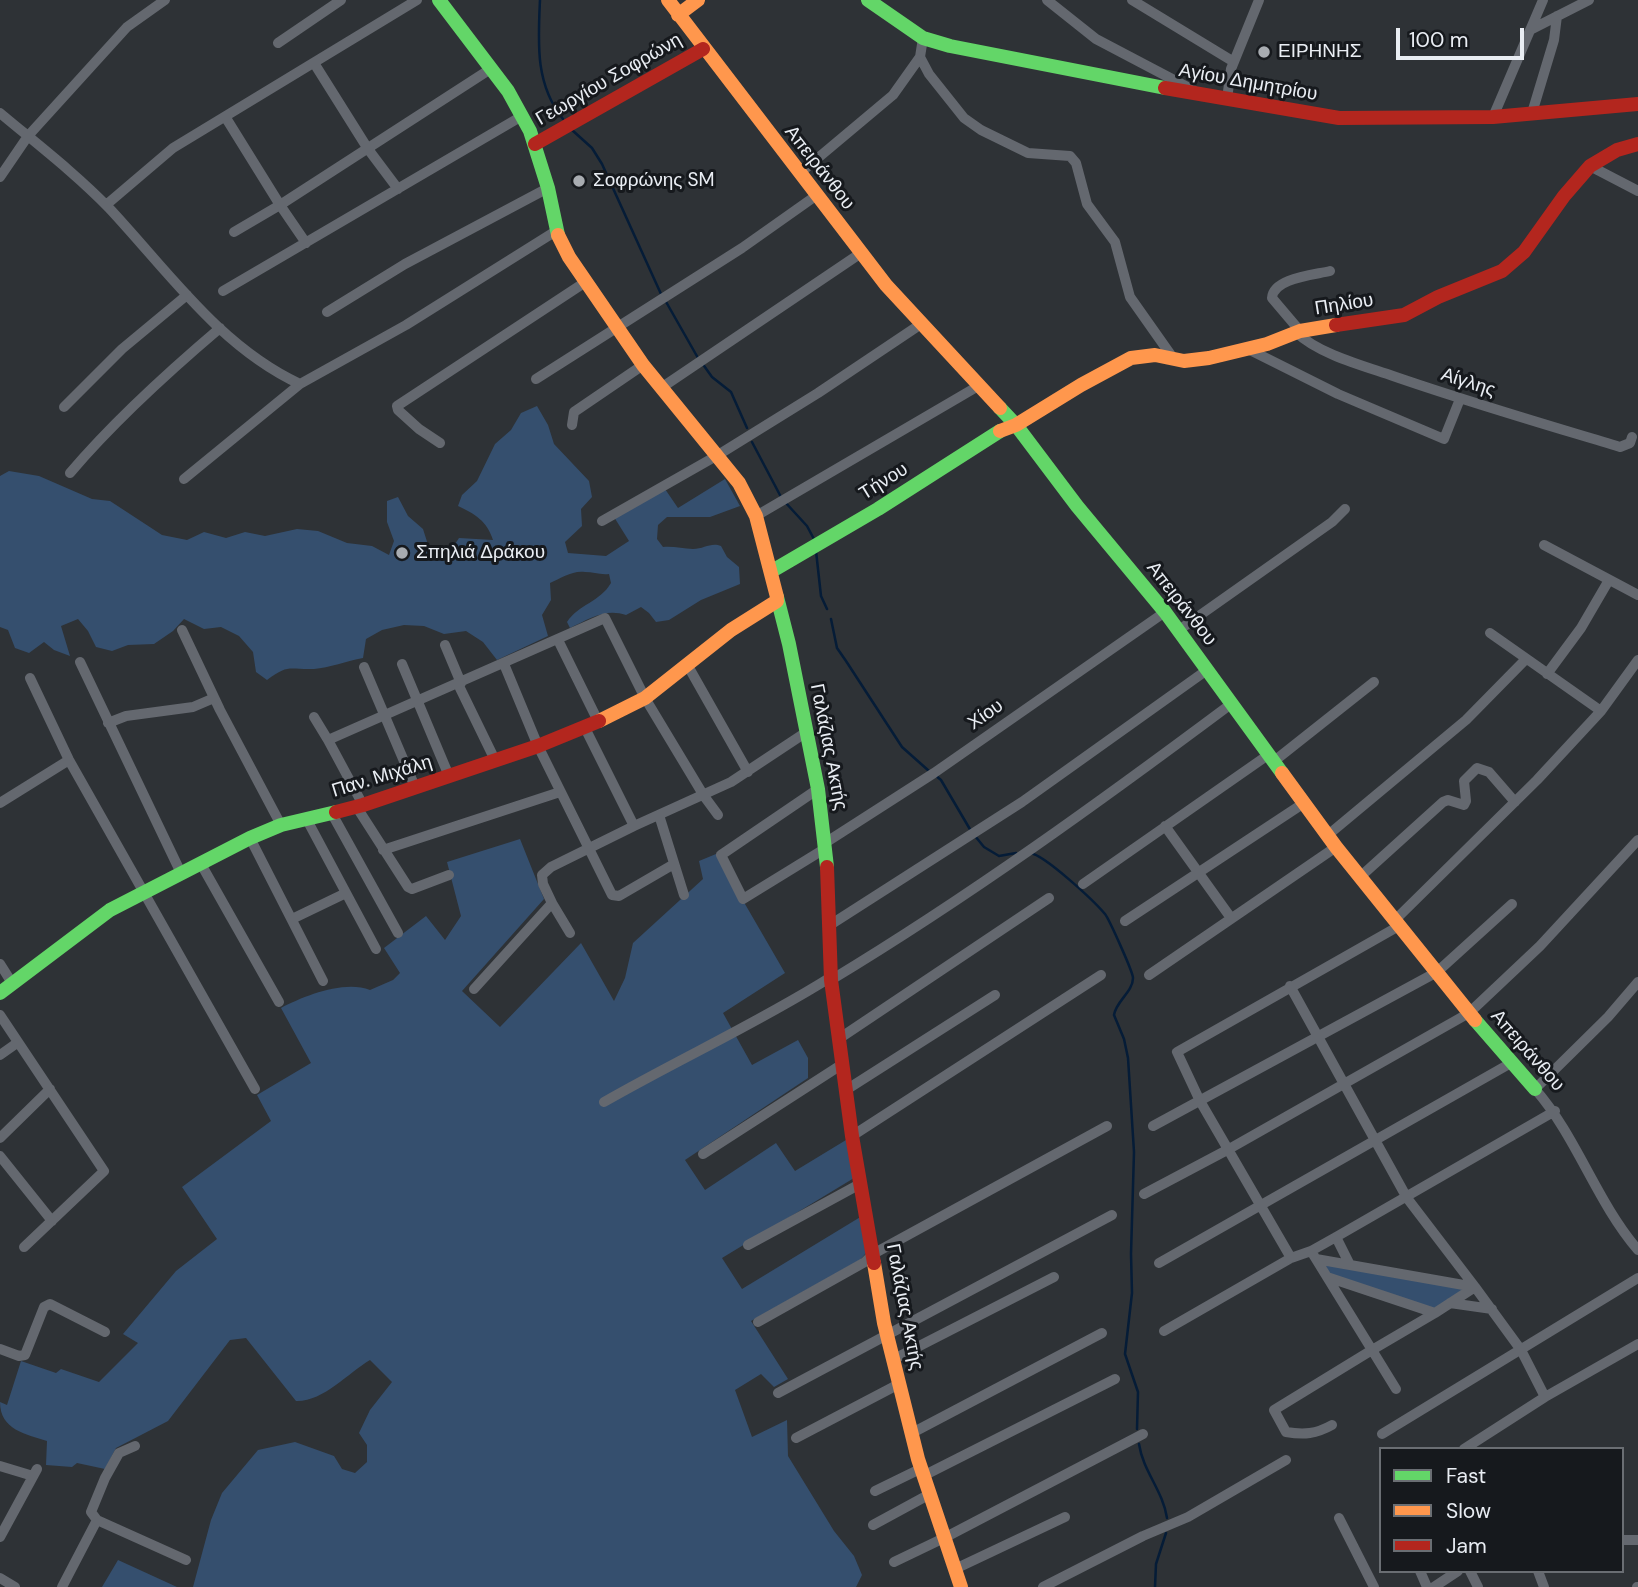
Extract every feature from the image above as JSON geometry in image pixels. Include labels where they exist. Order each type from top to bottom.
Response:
[{"type":"street","points":[[0,177],[28,136],[127,27],[165,0]]},
{"type":"street","points":[[278,43],[341,0]]},
{"type":"street","points":[[106,205],[173,148],[417,0]]},
{"type":"street","name":"Γαλάζιας Ακτής","points":[[439,0],[492,68],[522,116],[535,144],[548,188],[556,231],[569,257],[643,365],[739,483],[756,516],[789,644],[818,789],[825,846],[831,978],[841,1065],[887,1334],[922,1473],[961,1587]]},
{"type":"street","name":"Απειράνθου","points":[[667,0],[861,253],[921,324],[1016,425],[1077,506],[1165,612],[1270,759],[1396,924],[1511,1063],[1555,1111],[1608,1207],[1638,1250]]},
{"type":"street","points":[[678,15],[698,0]]},
{"type":"street","name":"Αγίου Δημητρίου","points":[[868,0],[906,29],[923,38],[973,51],[1114,79],[1339,118],[1493,117],[1638,104]]},
{"type":"street","points":[[1047,0],[1096,39],[1195,92]]},
{"type":"street","points":[[1132,0],[1234,62]]},
{"type":"street","points":[[1227,99],[1234,62],[1259,0]]},
{"type":"street","points":[[1493,117],[1543,0]]},
{"type":"street","points":[[1530,30],[1589,0]]},
{"type":"street","points":[[1532,113],[1554,40],[1557,16]]},
{"type":"street","points":[[800,173],[893,95],[920,57],[923,38]]},
{"type":"street","name":"Γεωργίου Σοφρώνη","points":[[535,144],[703,49]]},
{"type":"street","points":[[920,57],[929,74],[964,118],[1017,149],[1028,153],[1070,156],[1076,163],[1087,204],[1115,242],[1130,296],[1172,358]]},
{"type":"street","points":[[314,63],[368,149],[398,189]]},
{"type":"street","points":[[234,232],[492,68]]},
{"type":"street","points":[[0,113],[46,149],[106,205],[220,328],[269,368],[300,384]]},
{"type":"street","points":[[223,291],[522,116]]},
{"type":"street","points":[[226,118],[306,243]]},
{"type":"street","name":"Πηλίου","points":[[1016,425],[1131,358],[1143,355],[1194,361],[1248,349],[1298,332],[1404,314],[1502,271],[1524,252],[1564,196],[1590,166],[1617,150],[1638,144]]},
{"type":"street","points":[[1590,166],[1638,191]]},
{"type":"street","points":[[327,312],[405,264],[548,188]]},
{"type":"street","points":[[536,379],[742,248],[817,195]]},
{"type":"street","points":[[184,479],[300,384],[406,326],[556,231]]},
{"type":"street","points":[[661,388],[861,253]]},
{"type":"street","name":"Αίγλης","points":[[1330,271],[1290,280],[1272,293],[1272,298],[1298,332],[1311,344],[1460,398],[1620,447],[1630,443],[1632,437]]},
{"type":"street","points":[[440,443],[419,429],[397,406],[586,281]]},
{"type":"street","points":[[64,407],[122,349],[187,295]]},
{"type":"street","points":[[602,521],[818,393],[921,324]]},
{"type":"street","points":[[70,474],[134,405],[220,328]]},
{"type":"street","points":[[1248,349],[1338,394],[1444,439],[1460,398]]},
{"type":"street","points":[[572,425],[574,412],[643,365]]},
{"type":"street","points":[[756,516],[980,385]]},
{"type":"street","name":"Τήνου","points":[[772,571],[878,509],[1002,430],[1016,425]]},
{"type":"street","points":[[1179,630],[1332,522],[1345,509]]},
{"type":"street","points":[[1544,545],[1638,595]]},
{"type":"street","points":[[1547,674],[1581,628],[1609,580]]},
{"type":"street","name":"Παν. Μιχάλη","points":[[6,988],[105,914],[250,838],[281,825],[359,805],[449,776],[592,725],[645,698],[731,630],[777,601]]},
{"type":"street","name":"Χίου","points":[[818,789],[721,855],[743,899],[934,773],[1165,612]]},
{"type":"street","points":[[328,740],[605,618],[645,698],[718,815]]},
{"type":"street","points":[[182,631],[281,825]]},
{"type":"street","points":[[1490,633],[1601,711]]},
{"type":"street","points":[[558,640],[634,826]]},
{"type":"street","points":[[445,645],[495,760]]},
{"type":"street","points":[[1149,975],[1231,918],[1332,841],[1466,720],[1526,659]]},
{"type":"street","points":[[1292,1258],[1200,1101],[1177,1052],[1396,924],[1601,711],[1638,660]]},
{"type":"street","points":[[80,662],[181,873]]},
{"type":"street","points":[[402,664],[449,776]]},
{"type":"street","points":[[504,664],[538,746],[615,897],[674,864]]},
{"type":"street","points":[[688,666],[748,772]]},
{"type":"street","points":[[364,667],[415,787]]},
{"type":"street","points":[[830,925],[1022,802],[1207,670]]},
{"type":"street","points":[[30,678],[69,760],[254,1089]]},
{"type":"street","points":[[1083,884],[1165,826],[1270,759],[1374,682]]},
{"type":"street","points":[[108,723],[127,716],[193,707],[214,698]]},
{"type":"street","points":[[604,1102],[769,1013],[918,928],[1231,704]]},
{"type":"street","points":[[314,717],[383,850],[408,887],[412,889],[449,875]]},
{"type":"street","points":[[570,933],[543,884],[542,875],[551,867],[634,826],[704,796],[748,772],[806,733]]},
{"type":"street","points":[[0,803],[69,760]]},
{"type":"street","points":[[1360,877],[1443,802],[1448,800],[1464,805],[1464,781],[1478,768],[1489,772],[1515,802]]},
{"type":"street","points":[[383,850],[560,792]]},
{"type":"street","points":[[1125,921],[1304,803]]},
{"type":"street","points":[[331,812],[398,933]]},
{"type":"street","points":[[659,815],[684,895]]},
{"type":"street","points":[[306,818],[376,949]]},
{"type":"street","points":[[1165,826],[1231,918]]},
{"type":"street","points":[[250,838],[323,981]]},
{"type":"street","points":[[1144,1194],[1346,1084],[1469,1013],[1540,946],[1638,840]]},
{"type":"street","points":[[201,864],[279,1002]]},
{"type":"street","points":[[292,919],[346,893]]},
{"type":"street","points":[[840,1038],[1049,898]]},
{"type":"street","points":[[474,989],[552,902]]},
{"type":"street","points":[[1153,1126],[1437,972],[1512,904]]},
{"type":"street","points":[[0,964],[6,988]]},
{"type":"street","points":[[852,1136],[1101,975]]},
{"type":"street","points":[[1535,1089],[1608,1017],[1638,982]]},
{"type":"street","points":[[1290,986],[1407,1198],[1521,1350],[1545,1397]]},
{"type":"street","points":[[846,1090],[995,995]]},
{"type":"street","points":[[0,1015],[104,1171],[24,1247]]},
{"type":"street","points":[[0,1055],[17,1043]]},
{"type":"street","points":[[1159,1263],[1511,1063]]},
{"type":"street","points":[[703,1154],[841,1065]]},
{"type":"street","points":[[0,1138],[50,1089]]},
{"type":"street","points":[[1314,1255],[1336,1237],[1555,1111]]},
{"type":"street","points":[[758,1322],[865,1262],[873,1254],[1107,1126]]},
{"type":"street","points":[[0,1156],[52,1221]]},
{"type":"street","points":[[748,1245],[860,1184]]},
{"type":"street","points":[[778,1393],[1112,1214]]},
{"type":"street","points":[[1336,1237],[1350,1265]]},
{"type":"street","points":[[1314,1255],[1396,1389]]},
{"type":"street","points":[[1164,1331],[1292,1258],[1314,1255],[1350,1265],[1475,1287]]},
{"type":"street","points":[[1445,1282],[1461,1268]]},
{"type":"street","points":[[1327,1277],[1435,1313]]},
{"type":"street","points":[[894,1359],[1054,1278]]},
{"type":"street","points":[[1382,1434],[1638,1278]]},
{"type":"street","points":[[1332,1425],[1318,1433],[1286,1432],[1274,1410],[1475,1287]]},
{"type":"street","points":[[1341,1300],[1360,1288]]},
{"type":"street","points":[[1451,1303],[1492,1309]]},
{"type":"street","points":[[0,1349],[25,1356],[44,1307],[50,1304],[105,1332]]},
{"type":"street","points":[[912,1433],[1102,1333]]},
{"type":"street","points":[[1467,1447],[1545,1397],[1638,1344]]},
{"type":"street","points":[[875,1490],[922,1473],[1115,1379]]},
{"type":"street","points":[[796,1438],[900,1384]]},
{"type":"street","points":[[894,1562],[1143,1434]]},
{"type":"street","points":[[135,1446],[119,1453],[91,1512],[97,1520],[186,1560]]},
{"type":"street","points":[[1044,1587],[1143,1536],[1188,1517],[1286,1460]]},
{"type":"street","points":[[0,1466],[35,1472],[0,1537]]},
{"type":"street","points":[[873,1525],[930,1494]]},
{"type":"street","points":[[956,1569],[1065,1517]]},
{"type":"street","points":[[1339,1518],[1374,1587]]},
{"type":"street","points":[[62,1587],[97,1520]]},
{"type":"street","points":[[1434,1587],[1455,1573]]},
{"type":"street","points":[[0,1578],[15,1587]]},
{"type":"shaded area","points":[[537,406],[548,425],[554,444],[589,481],[592,497],[581,509],[582,526],[565,542],[568,553],[606,556],[629,541],[614,517],[665,489],[678,508],[725,479],[740,506],[710,517],[667,517],[658,525],[657,539],[663,547],[693,549],[721,546],[727,557],[739,567],[740,584],[701,600],[669,620],[656,622],[641,607],[626,615],[611,613],[597,616],[570,628],[567,622],[572,616],[601,595],[611,583],[609,574],[576,572],[550,583],[551,600],[542,615],[548,636],[497,660],[483,642],[466,631],[444,634],[424,626],[404,625],[382,630],[366,639],[363,658],[320,668],[285,669],[267,680],[256,672],[253,652],[239,636],[221,627],[204,629],[184,619],[173,631],[154,644],[128,645],[112,651],[96,647],[78,619],[61,626],[70,656],[54,650],[44,642],[29,653],[15,648],[8,630],[0,627],[0,476],[9,471],[39,476],[92,499],[110,501],[162,535],[187,540],[204,532],[226,538],[245,532],[265,536],[297,529],[318,531],[347,543],[372,546],[389,555],[394,541],[387,522],[387,501],[398,497],[408,516],[423,529],[430,551],[445,559],[459,538],[493,540],[480,519],[458,506],[462,495],[477,481],[495,444],[511,430],[521,413]]},
{"type":"shaded area","points":[[520,839],[544,899],[462,991],[500,1027],[581,943],[614,1001],[625,978],[633,943],[703,879],[699,861],[716,854],[785,973],[723,1013],[752,1065],[798,1040],[808,1058],[808,1078],[685,1160],[705,1190],[776,1143],[795,1171],[846,1140],[854,1178],[722,1258],[742,1289],[862,1216],[866,1253],[860,1260],[751,1321],[788,1379],[774,1387],[761,1374],[735,1390],[752,1437],[787,1420],[788,1456],[834,1531],[854,1556],[862,1575],[856,1587],[193,1587],[211,1520],[222,1493],[258,1450],[295,1442],[334,1456],[342,1469],[355,1473],[367,1462],[367,1445],[359,1433],[370,1410],[392,1382],[370,1360],[316,1397],[296,1401],[246,1338],[230,1340],[168,1421],[116,1448],[105,1469],[77,1463],[72,1467],[46,1465],[47,1441],[23,1433],[4,1419],[0,1402],[7,1405],[21,1361],[56,1373],[61,1369],[99,1382],[138,1343],[123,1334],[176,1271],[217,1239],[182,1187],[271,1121],[257,1095],[311,1063],[281,1008],[336,988],[360,987],[370,990],[393,980],[400,973],[384,948],[426,916],[445,940],[461,916],[447,862]]},
{"type":"shaded area","points":[[1324,1264],[1467,1289],[1435,1309],[1330,1274]]},
{"type":"shaded area","points":[[118,1560],[177,1587],[102,1587]]},
{"type":"waterway","points":[[540,0],[540,62],[547,92],[563,119]]},
{"type":"waterway","points":[[572,130],[592,148],[602,164],[661,294]]},
{"type":"waterway","points":[[665,300],[698,358]]},
{"type":"waterway","points":[[702,363],[712,377],[731,392],[747,428]]},
{"type":"waterway","points":[[752,442],[781,497]]},
{"type":"waterway","points":[[785,502],[807,526],[815,541]]},
{"type":"waterway","points":[[816,551],[821,596],[827,609]]},
{"type":"waterway","points":[[831,619],[837,648],[902,747],[929,771]]},
{"type":"waterway","points":[[935,775],[941,780],[971,831]]},
{"type":"waterway","points":[[975,836],[984,847],[999,856],[1016,853]]},
{"type":"waterway","points":[[1030,853],[1057,870],[1105,914],[1133,978],[1114,1015],[1128,1058],[1134,1152],[1132,1293],[1125,1354],[1138,1392],[1137,1429]]},
{"type":"waterway","points":[[1139,1444],[1167,1518]]},
{"type":"waterway","points":[[1155,1587],[1156,1564],[1166,1533]]},
{"type":"traffic: fast","points":[[439,0],[508,91],[530,131],[548,188],[558,235]]},
{"type":"traffic: fast","points":[[868,0],[923,38],[950,46],[1165,88]]},
{"type":"traffic: fast","points":[[1000,408],[1165,612],[1282,773]]},
{"type":"traffic: fast","points":[[772,571],[878,509],[1000,431]]},
{"type":"traffic: fast","points":[[777,597],[818,789],[827,867]]},
{"type":"traffic: fast","points":[[0,993],[110,910],[250,838],[281,825],[336,812]]},
{"type":"traffic: fast","points":[[1475,1020],[1535,1089]]},
{"type":"traffic: slow","points":[[668,0],[886,285],[1000,408]]},
{"type":"traffic: slow","points":[[678,15],[698,0]]},
{"type":"traffic: slow","points":[[558,235],[569,257],[643,365],[739,483],[756,516],[777,597]]},
{"type":"traffic: slow","points":[[1000,431],[1016,425],[1131,358],[1155,355],[1184,361],[1209,358],[1267,344],[1300,331],[1336,325]]},
{"type":"traffic: slow","points":[[599,721],[645,698],[731,630],[777,601]]},
{"type":"traffic: slow","points":[[1282,773],[1336,847],[1475,1020]]},
{"type":"traffic: slow","points":[[874,1263],[884,1323],[918,1459],[961,1587]]},
{"type":"traffic: jam","points":[[535,144],[703,49]]},
{"type":"traffic: jam","points":[[1165,88],[1339,118],[1493,117],[1638,104]]},
{"type":"traffic: jam","points":[[1336,325],[1404,315],[1438,297],[1502,271],[1524,252],[1564,196],[1590,166],[1617,150],[1638,144]]},
{"type":"traffic: jam","points":[[336,812],[538,746],[599,721]]},
{"type":"traffic: jam","points":[[827,867],[831,980],[852,1136],[874,1263]]},
{"type":"place","name":"ΕΙΡΗΝΗΣ","points":[[1264,52]]},
{"type":"place","name":"Σοφρώνης SM","points":[[579,181]]},
{"type":"place","name":"Σπηλιά Δράκου","points":[[402,553]]}]
